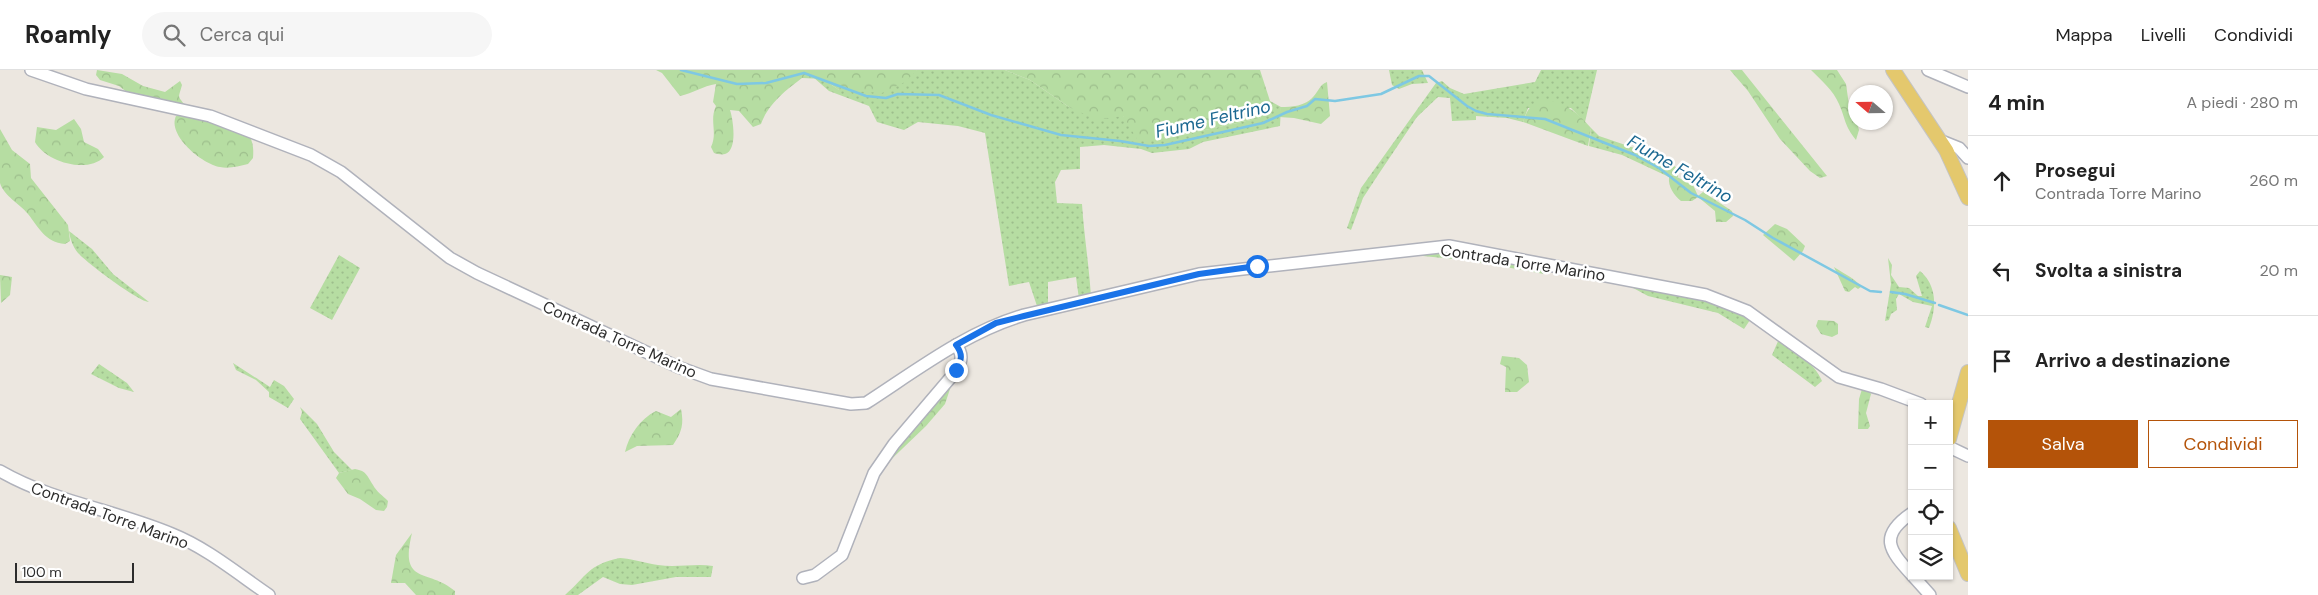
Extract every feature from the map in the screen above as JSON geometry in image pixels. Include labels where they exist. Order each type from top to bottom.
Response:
[{"type":"main road","points":[[1893,70],[1939,140],[1961,179],[1968,198]]},
{"type":"main road","points":[[1953,415],[1963,401],[1968,372]]},
{"type":"main road","points":[[1952,535],[1968,574]]},
{"type":"street","name":"Contrada Torre Marino","points":[[32,70],[86,89],[210,116],[311,155],[341,172],[450,258],[678,367],[711,378],[851,404],[866,403],[956,345],[996,323],[1199,274],[1449,246],[1706,295],[1747,311],[1839,377],[1910,400]]},
{"type":"street","points":[[1928,70],[1968,87]]},
{"type":"street","points":[[1939,140],[1959,148],[1968,158]]},
{"type":"street","points":[[804,578],[815,575],[842,555],[874,473],[894,444],[956,370],[962,360],[961,352],[956,345]]},
{"type":"street","points":[[1953,449],[1968,456]]},
{"type":"street","name":"Contrada Torre Marino","points":[[0,471],[19,482],[63,499],[172,534],[198,547],[269,595]]},
{"type":"street","points":[[1908,517],[1891,532],[1889,540],[1895,555],[1908,571]]},
{"type":"street","points":[[1916,580],[1930,595]]},
{"type":"green space","points":[[97,70],[122,74],[143,86],[165,92],[180,81],[182,85],[179,97],[187,108],[133,97],[119,86],[100,80],[96,75]]},
{"type":"green space","points":[[656,70],[917,70],[905,82],[882,93],[839,90],[823,79],[802,78],[773,104],[761,124],[753,127],[739,111],[730,110],[734,134],[732,147],[725,154],[722,154],[714,153],[711,147],[714,136],[713,117],[716,106],[713,102],[716,84],[680,96],[662,73]]},
{"type":"green space","points":[[917,70],[1005,70],[1030,80],[1069,107],[1123,116],[1164,139],[1260,118],[1270,101],[1281,107],[1280,126],[1203,142],[1189,149],[1152,153],[1141,149],[1104,145],[1080,147],[1080,169],[1061,170],[1055,182],[1057,203],[1082,204],[1091,297],[1079,299],[1076,277],[1048,282],[1048,306],[1038,309],[1029,282],[1009,286],[985,133],[958,126],[918,122],[904,130],[877,122],[869,106],[829,91],[813,77],[823,79],[839,90]]},
{"type":"green space","points":[[1005,70],[1260,70],[1270,101],[1260,118],[1164,139],[1137,139],[1123,116],[1097,120],[1069,107],[1030,80]]},
{"type":"green space","points":[[1389,70],[1422,70],[1428,83],[1412,84],[1399,89],[1392,85]]},
{"type":"green space","points":[[1541,70],[1597,70],[1585,122],[1571,108],[1528,108],[1523,122],[1507,118],[1476,116],[1476,120],[1452,121],[1450,98],[1438,97],[1417,117],[1363,198],[1351,230],[1347,228],[1361,188],[1436,83],[1442,81],[1450,88],[1464,94],[1535,82]]},
{"type":"green space","points":[[1730,70],[1742,70],[1827,176],[1820,178],[1810,171],[1780,139],[1748,91]]},
{"type":"green space","points":[[1811,70],[1837,70],[1846,84],[1848,128],[1834,94]]},
{"type":"green space","points":[[1327,82],[1330,116],[1321,124],[1279,117],[1281,107],[1294,106],[1310,100],[1322,85]]},
{"type":"green space","points":[[1548,100],[1572,110],[1591,128],[1588,146],[1523,122],[1531,106]]},
{"type":"green space","points":[[176,116],[212,121],[245,132],[251,140],[253,158],[248,164],[234,167],[227,168],[213,165],[196,155],[181,140],[175,124]]},
{"type":"green space","points":[[74,119],[81,129],[84,142],[98,149],[104,157],[97,162],[88,165],[78,165],[57,160],[40,149],[35,142],[37,127],[56,130]]},
{"type":"green space","points":[[1591,128],[1599,136],[1643,151],[1678,168],[1678,177],[1673,175],[1669,177],[1622,155],[1589,146]]},
{"type":"green space","points":[[0,129],[12,150],[30,164],[31,178],[68,225],[70,241],[65,244],[58,243],[43,234],[25,210],[2,188],[0,183]]},
{"type":"green space","points":[[1849,130],[1859,130],[1856,140]]},
{"type":"green space","points":[[1673,175],[1693,185],[1698,196],[1703,192],[1732,211],[1733,216],[1726,222],[1716,222],[1715,211],[1698,197],[1692,201],[1681,201],[1669,184],[1669,177]]},
{"type":"green space","points":[[1775,224],[1787,229],[1805,246],[1794,261],[1763,235]]},
{"type":"green space","points":[[69,231],[92,249],[113,274],[149,302],[135,296],[83,258],[73,246]]},
{"type":"green space","points":[[1450,250],[1544,266],[1544,274],[1473,261],[1423,256],[1425,251]]},
{"type":"green space","points":[[339,255],[360,268],[332,320],[310,308]]},
{"type":"green space","points":[[1888,258],[1892,265],[1891,275],[1899,287],[1909,288],[1918,296],[1922,296],[1916,276],[1920,271],[1930,283],[1934,305],[1929,328],[1925,327],[1932,306],[1913,302],[1899,294],[1896,299],[1897,310],[1891,314],[1889,320],[1885,321],[1891,284]]},
{"type":"green space","points":[[1834,267],[1853,279],[1861,287],[1858,289],[1855,287],[1849,292],[1845,291]]},
{"type":"green space","points":[[0,275],[12,277],[10,295],[1,303]]},
{"type":"green space","points":[[1622,282],[1671,291],[1703,300],[1719,305],[1750,320],[1744,329],[1718,313],[1648,296]]},
{"type":"green space","points":[[1818,320],[1834,321],[1838,324],[1838,334],[1832,337],[1821,334],[1816,326]]},
{"type":"green space","points":[[1779,339],[1809,363],[1822,381],[1815,387],[1772,355]]},
{"type":"green space","points":[[1502,356],[1519,358],[1527,365],[1529,382],[1517,392],[1505,392],[1506,367],[1500,364]]},
{"type":"green space","points":[[233,363],[270,387],[274,380],[284,386],[294,399],[288,408],[269,397],[269,392],[256,380],[236,370]]},
{"type":"green space","points":[[99,364],[127,383],[134,392],[119,388],[91,374]]},
{"type":"green space","points":[[954,377],[945,404],[926,426],[877,473]]},
{"type":"green space","points":[[1862,389],[1869,391],[1871,394],[1866,413],[1870,426],[1868,429],[1858,429],[1859,399]]},
{"type":"green space","points":[[300,407],[317,424],[334,452],[352,470],[339,473],[300,419],[302,412]]},
{"type":"green space","points":[[681,409],[682,428],[673,445],[637,446],[625,452],[632,434],[650,414],[656,411],[671,417]]},
{"type":"green space","points":[[355,469],[366,474],[376,489],[388,501],[384,511],[376,510],[360,499],[348,494],[336,478],[339,473]]},
{"type":"green space","points":[[412,533],[409,561],[413,569],[445,584],[455,591],[455,595],[416,595],[405,583],[391,583],[396,555]]},
{"type":"green space","points":[[620,558],[665,566],[713,566],[711,577],[676,577],[632,585],[620,584],[603,577],[578,595],[565,595],[594,568]]},
{"type":"waterway","name":"Fiume Feltrino","points":[[681,70],[737,84],[766,83],[804,73],[866,96],[886,98],[898,94],[939,95],[991,115],[1061,135],[1149,146],[1165,145],[1263,123],[1287,112],[1307,106],[1315,99],[1335,101],[1381,94],[1419,76],[1429,76],[1476,111],[1487,114],[1545,119],[1635,155],[1659,168],[1691,193],[1745,220],[1773,238],[1870,291],[1881,292]]},
{"type":"waterway","name":"Fiume Feltrino","points":[[1891,292],[1935,303]]},
{"type":"waterway","name":"Fiume Feltrino","points":[[1939,305],[1968,315]]},
{"type":"route","points":[[956,370],[962,360],[961,352],[956,345],[996,323],[1199,274],[1257,266]]}]
